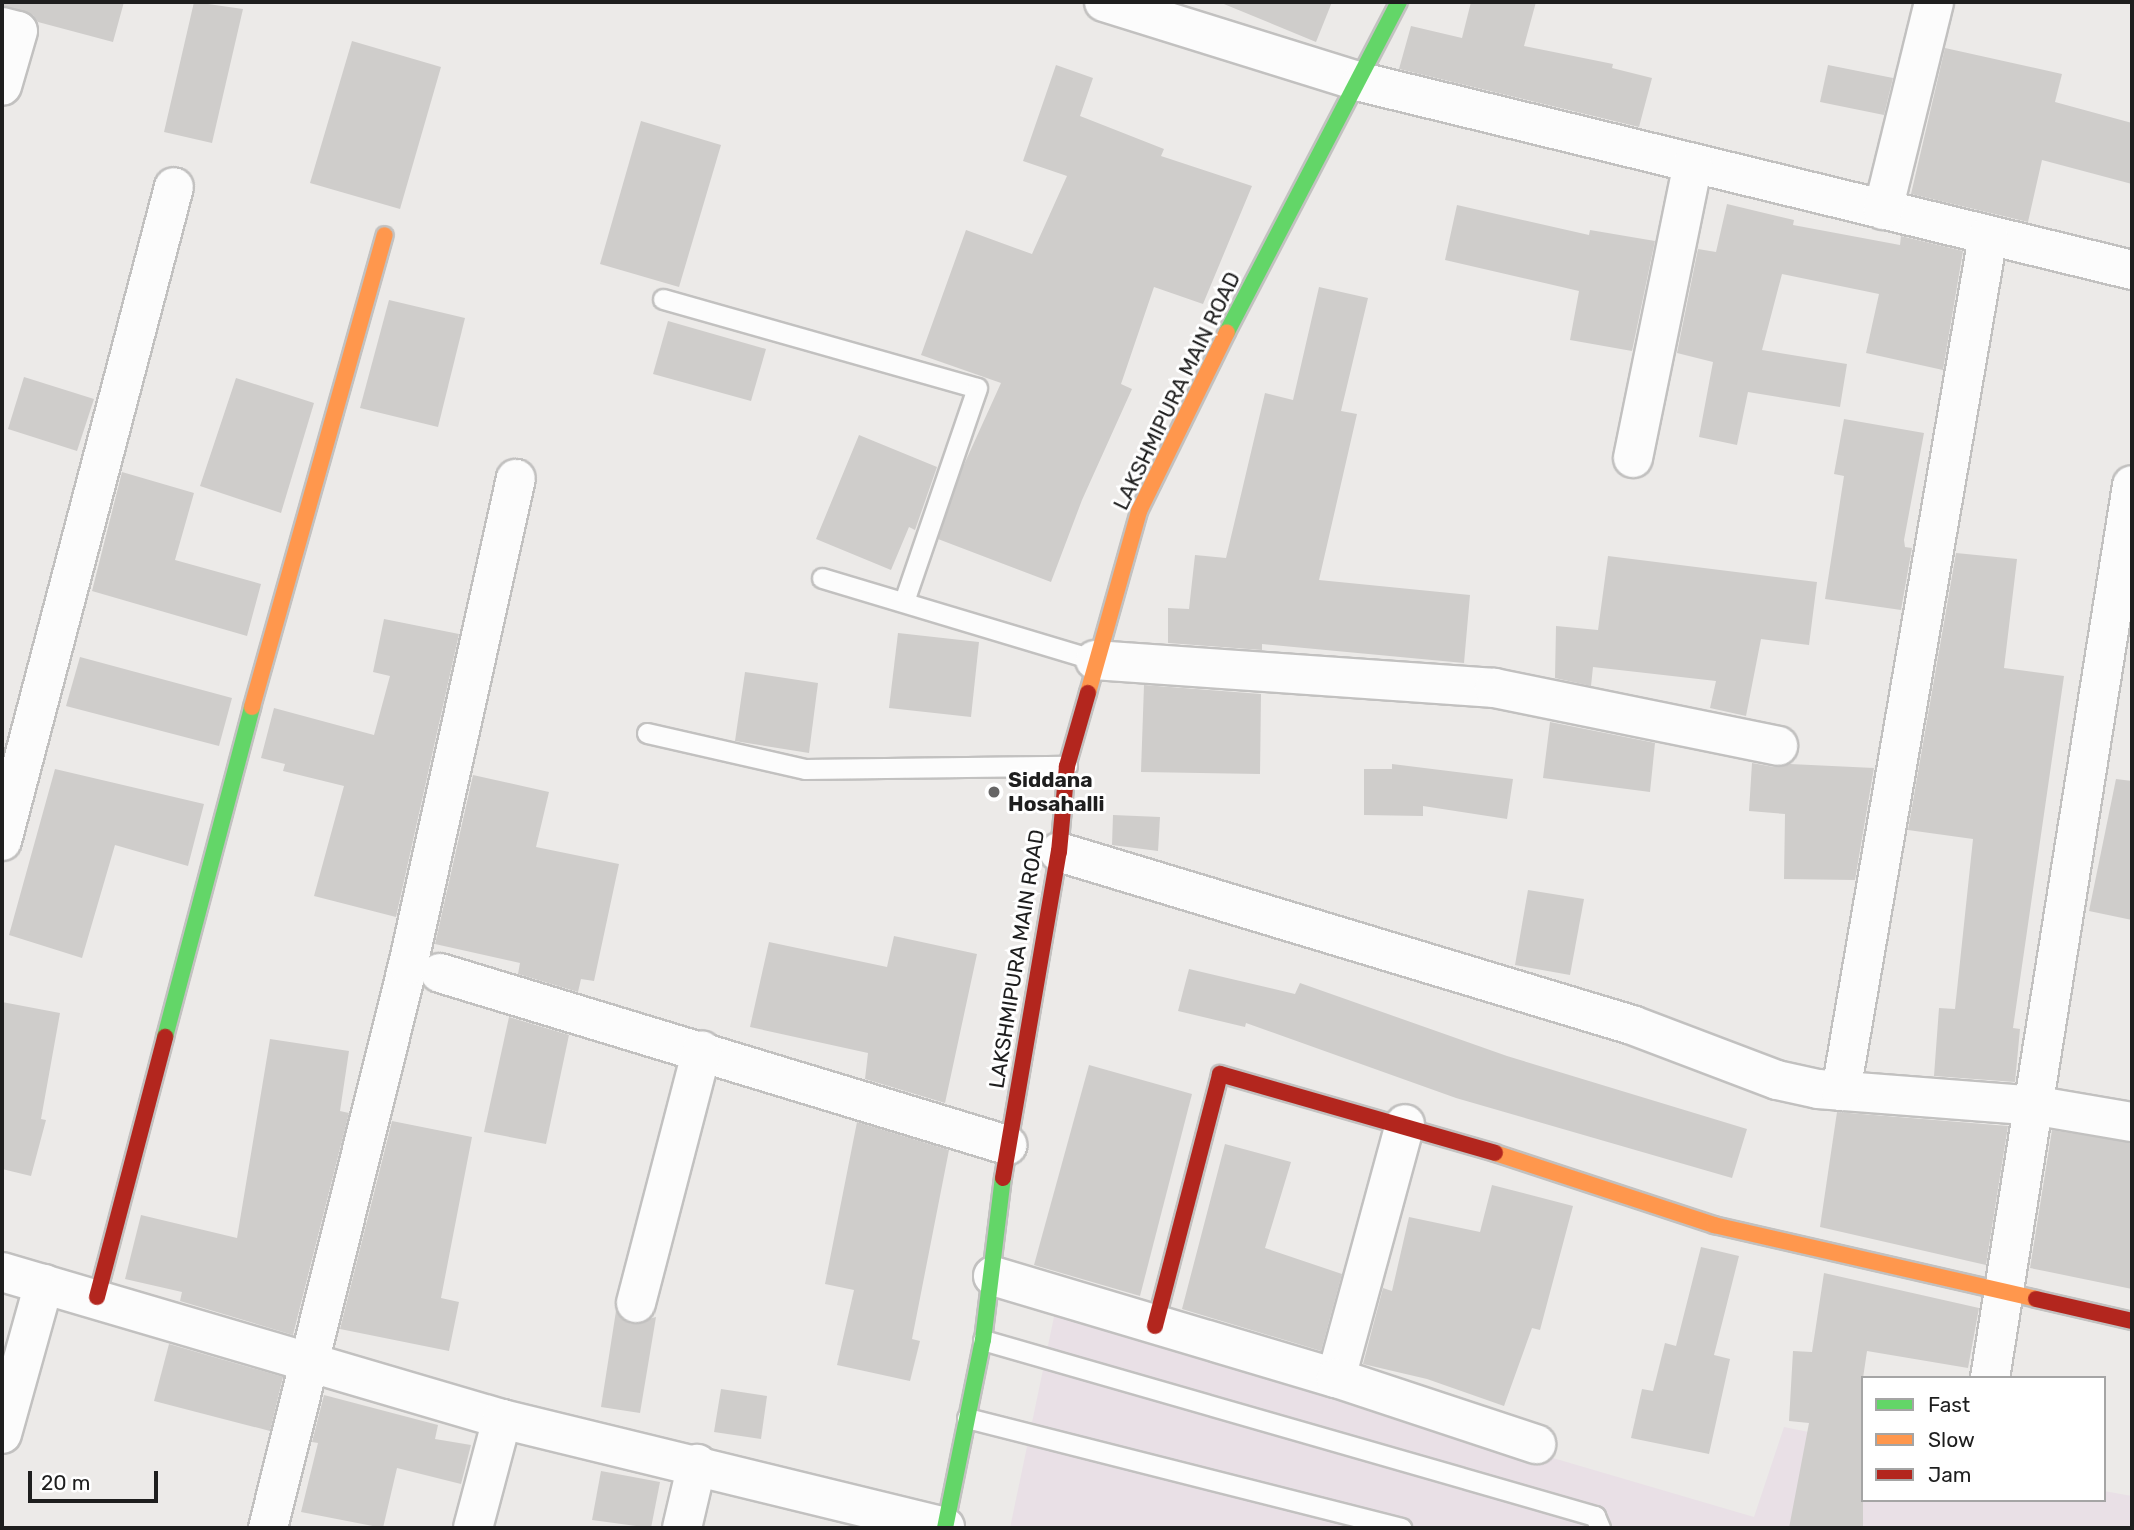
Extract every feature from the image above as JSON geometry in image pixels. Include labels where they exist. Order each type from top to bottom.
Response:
[{"type":"street","points":[[1104,2],[1361,82],[2132,270]]},
{"type":"street","name":"LAKSHMIPURA MAIN ROAD","points":[[945,1528],[983,1340],[993,1276],[1007,1145],[1059,852],[1067,766],[1139,511],[1215,354],[1361,82],[1399,2]]},
{"type":"street","points":[[1883,210],[1934,2]]},
{"type":"street","points":[[2,27],[18,31],[2,86]]},
{"type":"street","points":[[1633,458],[1693,164]]},
{"type":"street","points":[[2,841],[174,187]]},
{"type":"street","points":[[97,1297],[277,612],[385,235]]},
{"type":"street","points":[[1841,1091],[1988,236]]},
{"type":"street","points":[[268,1528],[311,1364],[408,965],[516,479]]},
{"type":"street","points":[[1990,1376],[2132,485]]},
{"type":"street","points":[[1095,660],[1494,688],[1778,746]]},
{"type":"street","points":[[1059,852],[1632,1025],[1777,1080],[1841,1091],[2032,1105],[2132,1122]]},
{"type":"street","points":[[440,973],[702,1049],[1007,1145]]},
{"type":"street","points":[[636,1303],[702,1049]]},
{"type":"street","points":[[1155,1326],[1220,1074],[1405,1124],[1714,1225],[2132,1321]]},
{"type":"street","points":[[1336,1378],[1405,1124]]},
{"type":"street","points":[[2,1272],[97,1297],[311,1364],[502,1419],[697,1464],[945,1528]]},
{"type":"street","points":[[993,1276],[1336,1378],[1536,1444]]},
{"type":"street","points":[[2,1434],[44,1284]]},
{"type":"street","points":[[473,1528],[502,1419]]},
{"type":"street","points":[[682,1528],[697,1464]]},
{"type":"lane","points":[[663,299],[977,388],[904,601]]},
{"type":"lane","points":[[822,578],[1095,660]]},
{"type":"lane","points":[[647,733],[805,769],[1067,766]]},
{"type":"lane","points":[[983,1340],[1595,1516],[1600,1528]]},
{"type":"lane","points":[[967,1418],[1401,1528]]},
{"type":"shaded area","points":[[1055,1312],[1754,1517],[1784,1427],[1861,1443],[1861,1502],[2106,1502],[2106,1491],[2132,1496],[2132,1528],[1010,1528]]},
{"type":"building","points":[[4,2],[124,2],[113,42],[38,22],[33,15],[4,6]]},
{"type":"building","points":[[194,2],[243,9],[212,143],[164,132]]},
{"type":"building","points":[[1219,2],[1332,2],[1316,42]]},
{"type":"building","points":[[1471,2],[1536,2],[1524,46],[1613,64],[1612,68],[1652,78],[1639,127],[1399,69],[1411,26],[1462,38]]},
{"type":"building","points":[[352,41],[441,67],[400,209],[310,183]]},
{"type":"building","points":[[1945,48],[2062,74],[2055,102],[2132,123],[2132,184],[2042,160],[2028,222],[1911,194]]},
{"type":"building","points":[[1056,65],[1093,78],[1080,116],[1164,149],[1161,156],[1252,186],[1203,304],[1154,287],[1121,384],[1132,389],[1082,500],[1051,582],[938,539],[962,469],[1001,383],[921,355],[966,230],[1032,254],[1067,176],[1023,161]]},
{"type":"building","points":[[1828,65],[1893,78],[1884,115],[1820,102]]},
{"type":"building","points":[[641,121],[721,145],[679,287],[600,264]]},
{"type":"building","points":[[1727,204],[1794,220],[1793,225],[1900,245],[1901,236],[1963,251],[1943,370],[1866,353],[1879,294],[1782,274],[1762,350],[1847,364],[1840,407],[1748,392],[1737,445],[1699,437],[1713,362],[1677,353],[1698,249],[1716,252]]},
{"type":"building","points":[[1457,205],[1589,235],[1590,230],[1655,241],[1632,351],[1570,340],[1579,291],[1445,260]]},
{"type":"building","points":[[1319,287],[1368,298],[1341,411],[1357,414],[1319,580],[1470,595],[1464,663],[1262,644],[1262,650],[1168,643],[1168,608],[1189,609],[1195,555],[1226,558],[1265,393],[1293,400]]},
{"type":"building","points":[[389,300],[465,318],[438,427],[360,408]]},
{"type":"building","points":[[668,321],[766,349],[751,401],[653,374]]},
{"type":"building","points":[[24,377],[94,399],[77,451],[8,429]]},
{"type":"building","points":[[236,378],[314,403],[281,513],[200,486]]},
{"type":"building","points":[[1844,419],[1924,433],[1904,540],[1905,547],[1912,548],[1901,610],[1825,599],[1844,476],[1834,474]]},
{"type":"building","points":[[859,435],[937,467],[915,530],[909,527],[891,570],[816,539]]},
{"type":"building","points":[[122,472],[194,493],[175,560],[261,584],[247,636],[92,591]]},
{"type":"building","points":[[1956,553],[2017,559],[2004,668],[2064,676],[2013,1028],[2020,1029],[2015,1082],[1934,1076],[1939,1008],[1955,1009],[1973,839],[1908,830]]},
{"type":"building","points":[[1608,556],[1817,582],[1809,645],[1761,639],[1746,716],[1710,708],[1716,681],[1593,667],[1591,686],[1555,678],[1556,626],[1598,630]]},
{"type":"building","points":[[384,619],[459,634],[396,917],[314,896],[344,786],[283,771],[285,764],[261,758],[274,708],[374,735],[390,676],[373,672]]},
{"type":"building","points":[[898,633],[979,642],[971,717],[889,708]]},
{"type":"building","points":[[80,657],[232,698],[219,746],[66,706]]},
{"type":"building","points":[[745,672],[818,683],[809,753],[735,741]]},
{"type":"building","points":[[1144,685],[1261,694],[1260,774],[1141,772]]},
{"type":"building","points":[[1550,722],[1655,743],[1650,792],[1543,778]]},
{"type":"building","points":[[1752,763],[1774,767],[1790,764],[1874,768],[1855,880],[1784,879],[1785,814],[1749,811]]},
{"type":"building","points":[[1392,764],[1513,779],[1507,819],[1423,806],[1423,816],[1364,815],[1364,769],[1392,769]]},
{"type":"building","points":[[55,769],[204,804],[188,866],[115,845],[82,958],[9,935]]},
{"type":"building","points":[[473,775],[549,792],[536,847],[619,864],[594,981],[581,979],[578,992],[518,974],[520,963],[435,944]]},
{"type":"building","points":[[2116,779],[2132,781],[2132,920],[2089,911]]},
{"type":"building","points":[[1113,815],[1160,817],[1158,851],[1112,845]]},
{"type":"building","points":[[1528,890],[1584,899],[1570,975],[1515,965]]},
{"type":"building","points":[[894,936],[977,954],[945,1103],[865,1079],[868,1053],[750,1027],[769,942],[887,967]]},
{"type":"building","points":[[1189,969],[1295,994],[1300,983],[1507,1056],[1747,1129],[1732,1178],[1456,1098],[1246,1023],[1245,1027],[1178,1011]]},
{"type":"building","points":[[2,1002],[60,1013],[41,1119],[46,1120],[31,1176],[2,1169]]},
{"type":"building","points":[[509,1017],[569,1035],[546,1144],[484,1132]]},
{"type":"building","points":[[270,1039],[349,1051],[340,1111],[349,1113],[293,1335],[180,1301],[182,1292],[125,1279],[141,1215],[237,1238]]},
{"type":"building","points":[[1089,1065],[1192,1094],[1140,1296],[1034,1265]]},
{"type":"building","points":[[1837,1112],[2008,1126],[1986,1265],[1820,1227]]},
{"type":"building","points":[[392,1121],[472,1137],[441,1298],[459,1302],[449,1351],[340,1329]]},
{"type":"building","points":[[857,1122],[949,1150],[912,1339],[920,1341],[910,1381],[837,1365],[854,1290],[825,1284]]},
{"type":"building","points":[[2052,1130],[2132,1143],[2132,1289],[2030,1268]]},
{"type":"building","points":[[1225,1144],[1291,1162],[1265,1248],[1342,1274],[1321,1351],[1182,1309]]},
{"type":"building","points":[[1492,1185],[1573,1206],[1540,1330],[1532,1328],[1504,1406],[1427,1379],[1363,1364],[1383,1288],[1392,1291],[1409,1217],[1480,1232]]},
{"type":"building","points":[[1701,1247],[1739,1256],[1714,1355],[1730,1359],[1709,1454],[1631,1438],[1642,1389],[1653,1391],[1665,1343],[1676,1346]]},
{"type":"building","points":[[1824,1273],[1979,1308],[1968,1368],[1867,1351],[1863,1376],[1861,1376],[1863,1528],[1789,1528],[1809,1423],[1789,1421],[1793,1351],[1812,1352]]},
{"type":"building","points":[[616,1311],[631,1324],[656,1317],[640,1413],[601,1407]]},
{"type":"building","points":[[169,1344],[283,1377],[270,1431],[154,1401]]},
{"type":"building","points":[[721,1389],[767,1396],[761,1439],[714,1432]]},
{"type":"building","points":[[324,1395],[438,1425],[435,1439],[471,1445],[461,1484],[397,1468],[383,1528],[301,1512],[318,1443],[312,1442]]},
{"type":"building","points":[[601,1471],[660,1482],[651,1528],[592,1520]]},
{"type":"traffic: fast","points":[[1227,332],[1399,2]]},
{"type":"traffic: fast","points":[[165,1037],[252,707]]},
{"type":"traffic: fast","points":[[945,1528],[983,1340],[1003,1178]]},
{"type":"traffic: slow","points":[[252,707],[385,235]]},
{"type":"traffic: slow","points":[[1088,693],[1139,511],[1227,332]]},
{"type":"traffic: slow","points":[[1495,1153],[1714,1225],[2036,1299]]},
{"type":"traffic: jam","points":[[1003,1178],[1059,852],[1067,766],[1088,693]]},
{"type":"traffic: jam","points":[[97,1297],[165,1037]]},
{"type":"traffic: jam","points":[[1155,1326],[1220,1074],[1495,1153]]},
{"type":"traffic: jam","points":[[2036,1299],[2132,1321]]},
{"type":"place","name":"Siddana Hosahalli","points":[[994,792]]}]
